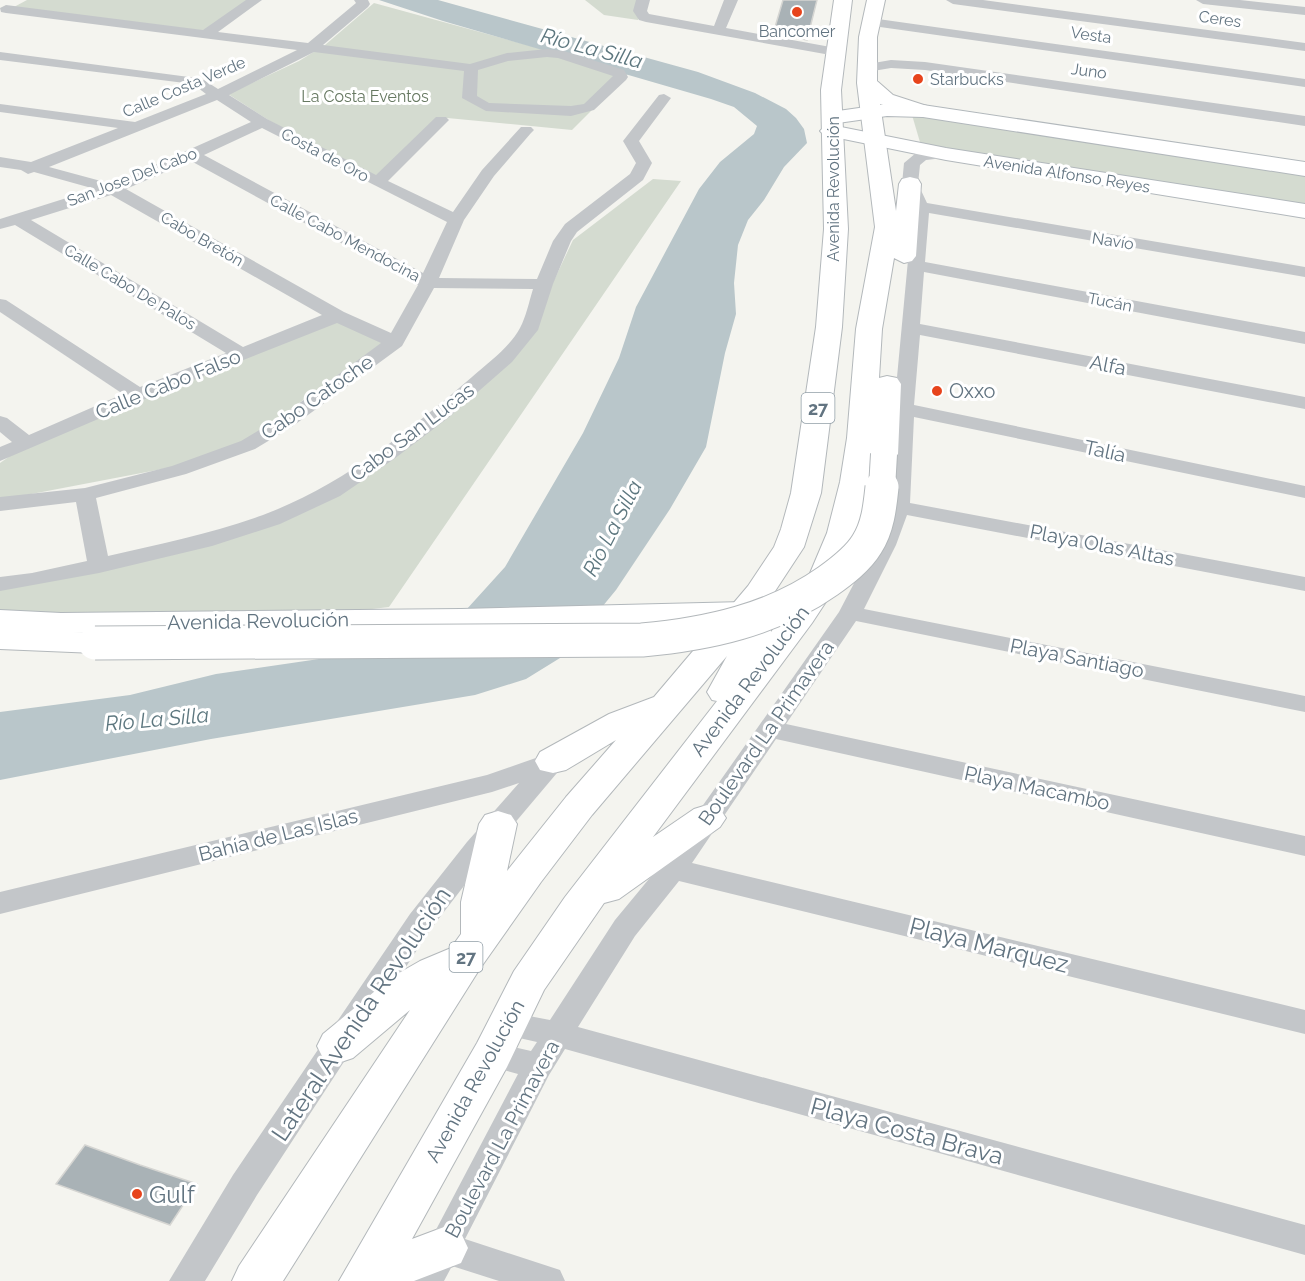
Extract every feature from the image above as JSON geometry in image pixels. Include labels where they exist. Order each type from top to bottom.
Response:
[{"type":"main road","name":"Avenida Revolución","points":[[256,1281],[473,947],[534,863],[664,706],[703,651],[744,612],[776,569],[789,547],[806,493],[829,327],[836,229],[831,90],[843,0]]},
{"type":"main road","name":"Avenida Revolución","points":[[364,1280],[500,1040],[528,982],[579,907],[801,616],[821,585],[842,533],[855,482],[861,438],[869,328],[887,227],[867,75],[871,22],[876,0]]},
{"type":"main road","points":[[867,75],[886,99],[922,111]]},
{"type":"main road","points":[[831,125],[871,111],[922,111],[1305,169]]},
{"type":"main road","points":[[913,148],[901,140],[900,119],[905,113],[922,111]]},
{"type":"main road","name":"Avenida Alfonso Reyes","points":[[831,125],[874,139],[946,154],[1305,211]]},
{"type":"main road","points":[[0,639],[95,643],[642,640],[709,631],[754,618],[801,598],[819,588],[851,563],[869,540],[877,523],[884,454],[887,364],[907,266],[905,253],[910,184]]},
{"type":"main road","points":[[887,227],[895,234],[907,266]]},
{"type":"main road","name":"Avenida Revolución","points":[[0,620],[61,623],[281,621],[744,612]]},
{"type":"main road","points":[[724,718],[723,694],[756,629],[754,621],[744,612]]},
{"type":"main road","name":"Avenida Revolución","points":[[636,614],[703,651]]},
{"type":"main road","name":"Avenida Revolución","points":[[0,631],[61,623]]},
{"type":"main road","points":[[554,761],[621,722],[664,706]]},
{"type":"main road","points":[[579,907],[707,818]]},
{"type":"main road","points":[[338,1046],[408,988],[473,947],[498,824]]},
{"type":"main road","points":[[364,1280],[435,1265]]},
{"type":"street","points":[[3,11],[25,0]]},
{"type":"street","points":[[205,35],[255,0]]},
{"type":"street","name":"Calle Costa Verde","points":[[0,177],[32,168],[217,95],[312,48],[363,4],[362,0]]},
{"type":"street","points":[[643,0],[640,11],[644,17],[836,52]]},
{"type":"street","points":[[718,32],[731,0]]},
{"type":"street","name":"Ceres","points":[[953,0],[1305,47]]},
{"type":"street","points":[[1203,0],[1305,11]]},
{"type":"street","points":[[3,11],[471,68],[507,57],[560,54],[618,73],[621,77],[584,109],[565,112],[495,108],[481,106],[469,98],[471,68]]},
{"type":"street","name":"Vesta","points":[[871,22],[1305,83]]},
{"type":"street","name":"Costa de Oro","points":[[0,56],[194,82],[262,122],[456,220]]},
{"type":"street","name":"Juno","points":[[867,75],[891,64],[925,66],[1305,121]]},
{"type":"street","name":"Cabo San Lucas","points":[[0,584],[99,566],[204,541],[272,519],[332,491],[369,467],[441,414],[505,358],[530,330],[544,284],[562,241],[571,228],[642,170],[644,163],[631,141],[664,98]]},
{"type":"street","points":[[0,108],[137,127]]},
{"type":"street","points":[[378,182],[441,120]]},
{"type":"street","name":"San Jose Del Cabo","points":[[9,222],[113,189],[262,122]]},
{"type":"street","name":"Cabo Catoche","points":[[0,504],[85,494],[179,470],[248,446],[286,422],[395,342],[428,283],[456,220],[488,173],[526,130]]},
{"type":"street","points":[[921,207],[910,184],[912,164],[915,159],[927,155],[946,154]]},
{"type":"street","name":"Calle Cabo Mendocina","points":[[192,155],[428,283],[544,284]]},
{"type":"street","name":"Cabo Bretón","points":[[0,162],[113,189],[337,316],[395,342]]},
{"type":"street","name":"Boulevard La Primavera","points":[[435,1265],[538,1066],[557,1035],[625,928],[673,869],[850,613],[885,545],[899,507],[911,328],[907,266],[921,207]]},
{"type":"street","name":"Navío","points":[[921,207],[1305,272]]},
{"type":"street","name":"Calle Cabo De Palos","points":[[9,222],[243,355]]},
{"type":"street","name":"Tucán","points":[[907,266],[1305,338]]},
{"type":"street","points":[[0,304],[138,395]]},
{"type":"street","name":"Calle Cabo Falso","points":[[0,455],[25,442],[138,395],[337,316]]},
{"type":"street","name":"Alfa","points":[[911,328],[1305,403]]},
{"type":"street","name":"Talía","points":[[904,410],[1305,492]]},
{"type":"street","points":[[0,422],[25,442]]},
{"type":"street","points":[[85,494],[99,566]]},
{"type":"street","name":"Playa Olas Altas","points":[[899,507],[1305,584]]},
{"type":"street","name":"Playa Santiago","points":[[850,613],[1305,704]]},
{"type":"street","name":"Playa Macambo","points":[[769,729],[1305,846]]},
{"type":"street","name":"Lateral Avenida Revolución","points":[[186,1281],[245,1185],[420,921],[498,824],[554,761]]},
{"type":"street","name":"Bahía de Las Islas","points":[[0,903],[492,783],[554,761]]},
{"type":"street","name":"Playa Marquez","points":[[673,869],[1305,1022]]},
{"type":"street","name":"Playa Costa Brava","points":[[500,1040],[557,1035],[1305,1240]]},
{"type":"street","points":[[500,1040],[538,1066]]},
{"type":"street","points":[[435,1265],[548,1281]]},
{"type":"green space","points":[[27,0],[248,0],[206,31],[14,7]]},
{"type":"green space","points":[[585,0],[644,0],[638,20],[604,15]]},
{"type":"green space","name":"La Costa Eventos","points":[[374,3],[629,73],[572,130],[437,117],[378,179],[270,121],[228,94],[299,61],[325,45]]},
{"type":"green space","points":[[912,115],[1305,174],[1305,210],[922,149]]},
{"type":"green space","points":[[653,179],[681,181],[389,607],[280,620],[0,622],[0,586],[204,545],[337,492],[524,344],[573,240]]},
{"type":"green space","points":[[334,319],[382,343],[249,439],[173,467],[0,500],[0,463],[23,447]]},
{"type":"water","name":"Río La Silla","points":[[379,0],[438,0],[698,72],[755,93],[786,109],[796,118],[804,129],[807,143],[784,167],[764,200],[748,220],[738,245],[734,283],[736,314],[725,353],[706,447],[670,509],[616,590],[560,658],[526,679],[475,695],[211,739],[0,780],[0,712],[130,695],[216,674],[360,653],[466,610],[505,567],[583,433],[619,358],[636,307],[699,189],[720,162],[754,134],[757,126],[734,107],[711,99],[443,21]]},
{"type":"building","name":"Bancomer","points":[[783,0],[817,0],[807,40],[773,34]]},
{"type":"building","name":"Gulf","points":[[85,1145],[197,1184],[170,1225],[56,1184]]},
{"type":"place","name":"Bancomer","points":[[797,12]]},
{"type":"place","name":"Starbucks","points":[[918,79]]},
{"type":"place","name":"Oxxo","points":[[937,391]]},
{"type":"place","name":"Gulf","points":[[137,1194]]}]
